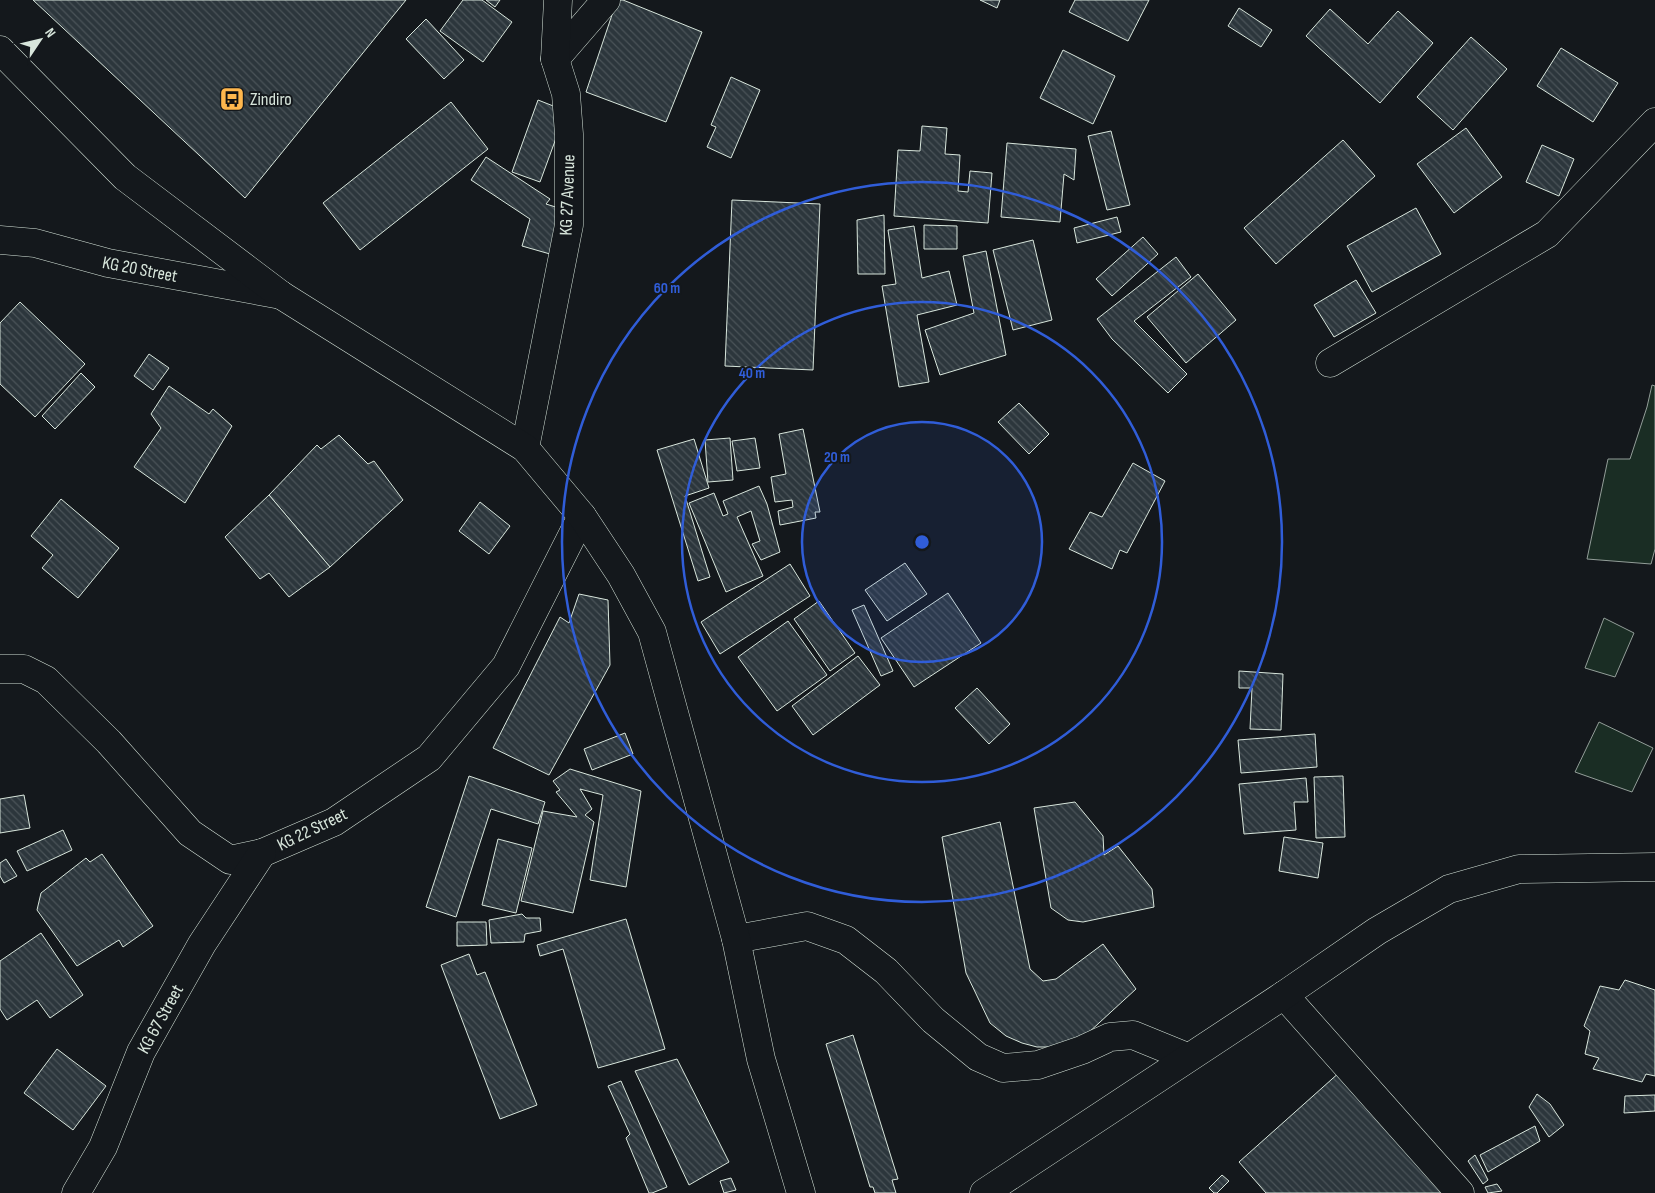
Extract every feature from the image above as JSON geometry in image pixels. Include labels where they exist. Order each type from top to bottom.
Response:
[{"type":"street","name":"KG 27 Avenue","points":[[525,448],[569,225],[569,134],[566,94],[555,59],[558,0]]},
{"type":"street","points":[[555,59],[606,0]]},
{"type":"street","points":[[0,50],[125,177],[281,295],[525,448],[582,516],[621,575],[652,632],[736,939],[762,1059],[801,1193]]},
{"type":"street","points":[[1330,363],[1547,234],[1655,122]]},
{"type":"street","name":"KG 20 Street","points":[[0,240],[35,243],[108,264],[281,295]]},
{"type":"street","name":"KG 22 Street","points":[[0,670],[24,669],[46,680],[109,742],[190,834],[230,860],[262,854],[334,822],[429,758],[506,666],[582,516]]},
{"type":"street","name":"KG 67 Street","points":[[76,1193],[103,1147],[141,1052],[202,944],[262,854]]},
{"type":"street","points":[[984,1193],[1187,1057],[1284,995],[1377,931],[1449,889],[1519,869],[1655,867]]},
{"type":"street","points":[[736,939],[807,926],[846,940],[886,971],[933,1020],[978,1057],[1003,1068],[1038,1066],[1082,1050],[1110,1037],[1134,1035],[1187,1057]]},
{"type":"street","points":[[1284,995],[1460,1193]]},
{"type":"green space","points":[[1652,385],[1655,386],[1655,549],[1651,564],[1587,559],[1608,459],[1630,459]]},
{"type":"green space","points":[[1604,618],[1634,633],[1615,677],[1585,668]]},
{"type":"green space","points":[[1599,722],[1653,748],[1632,792],[1575,772]]},
{"type":"building","name":"Zindiro","points":[[33,0],[406,0],[245,198]]},
{"type":"building","points":[[463,0],[482,0],[512,22],[483,62],[440,31]]},
{"type":"building","points":[[486,0],[500,0],[495,7]]},
{"type":"building","points":[[617,0],[623,0],[702,32],[666,122],[586,92]]},
{"type":"building","points":[[980,0],[1000,0],[997,8]]},
{"type":"building","points":[[1075,0],[1149,0],[1128,41],[1069,12]]},
{"type":"building","points":[[1239,8],[1272,30],[1261,47],[1228,26]]},
{"type":"building","points":[[1330,9],[1368,44],[1398,11],[1433,43],[1380,103],[1306,36]]},
{"type":"building","points":[[426,19],[464,60],[444,79],[406,39]]},
{"type":"building","points":[[1471,37],[1507,69],[1453,130],[1417,97]]},
{"type":"building","points":[[1561,48],[1618,83],[1593,122],[1537,86]]},
{"type":"building","points":[[1063,50],[1115,76],[1093,124],[1040,98]]},
{"type":"building","points":[[731,77],[760,90],[731,158],[707,147],[716,127],[711,125]]},
{"type":"building","points":[[538,100],[566,111],[540,182],[512,172]]},
{"type":"building","points":[[451,102],[488,149],[360,250],[323,203]]},
{"type":"building","points":[[922,126],[947,128],[945,154],[960,155],[958,191],[968,192],[970,171],[992,173],[988,223],[894,216],[898,150],[920,151]]},
{"type":"building","points":[[1466,128],[1502,177],[1454,213],[1417,164]]},
{"type":"building","points":[[1111,131],[1130,205],[1107,210],[1088,136]]},
{"type":"building","points":[[1343,140],[1375,176],[1276,264],[1244,228]]},
{"type":"building","points":[[1007,143],[1076,149],[1074,180],[1064,174],[1060,222],[1001,217]]},
{"type":"building","points":[[1542,145],[1574,159],[1559,196],[1526,182]]},
{"type":"building","points":[[486,157],[550,199],[546,204],[562,209],[550,254],[522,246],[530,219],[471,180]]},
{"type":"building","points":[[732,200],[820,204],[813,370],[725,366]]},
{"type":"building","points":[[1416,208],[1441,254],[1372,292],[1347,246]]},
{"type":"building","points":[[884,215],[885,274],[858,274],[857,220]]},
{"type":"building","points":[[1117,217],[1121,232],[1077,243],[1074,228]]},
{"type":"building","points":[[924,225],[957,226],[957,249],[924,249]]},
{"type":"building","points":[[914,226],[922,278],[949,271],[957,305],[917,315],[929,382],[899,387],[882,286],[896,284],[888,230]]},
{"type":"building","points":[[1143,237],[1158,254],[1112,296],[1096,279]]},
{"type":"building","points":[[1033,240],[1052,320],[1013,330],[993,250]]},
{"type":"building","points":[[986,251],[1006,355],[940,375],[925,330],[974,313],[963,256]]},
{"type":"building","points":[[1176,257],[1191,277],[1134,321],[1187,374],[1168,393],[1112,339],[1097,319]]},
{"type":"building","points":[[1198,274],[1236,320],[1186,363],[1147,317]]},
{"type":"building","points":[[1356,280],[1376,313],[1334,337],[1314,305]]},
{"type":"building","points":[[20,302],[85,364],[35,417],[0,384],[0,323]]},
{"type":"building","points":[[149,354],[169,368],[153,390],[134,376]]},
{"type":"building","points":[[81,373],[95,387],[55,429],[42,416]]},
{"type":"building","points":[[169,386],[209,414],[213,409],[232,426],[185,503],[134,467],[161,428],[151,414]]},
{"type":"building","points":[[1019,403],[1049,434],[1029,454],[998,422]]},
{"type":"building","points":[[803,429],[820,512],[815,512],[816,518],[780,525],[778,511],[793,507],[792,500],[775,502],[771,477],[786,474],[779,434]]},
{"type":"building","points":[[339,435],[368,464],[374,461],[403,500],[330,567],[269,495],[317,445],[321,449]]},
{"type":"building","points":[[730,438],[733,480],[708,482],[705,440]]},
{"type":"building","points":[[755,438],[760,468],[737,471],[732,441]]},
{"type":"building","points":[[694,439],[709,488],[685,496],[710,577],[698,581],[657,450]]},
{"type":"building","points":[[1133,463],[1165,481],[1127,553],[1120,550],[1112,569],[1069,549],[1090,512],[1102,517]]},
{"type":"building","points":[[759,486],[767,504],[780,552],[761,560],[752,544],[760,541],[751,511],[737,517],[763,576],[726,592],[689,503],[714,493],[723,516],[728,514],[723,501]]},
{"type":"building","points":[[269,495],[330,567],[289,597],[269,573],[260,579],[225,537]]},
{"type":"building","points":[[61,499],[119,548],[78,598],[42,568],[53,555],[31,536]]},
{"type":"building","points":[[480,502],[510,526],[489,554],[459,531]]},
{"type":"building","points":[[905,563],[927,594],[887,621],[865,590]]},
{"type":"building","points":[[790,564],[810,596],[720,654],[701,622]]},
{"type":"building","points":[[948,593],[981,643],[914,687],[881,638]]},
{"type":"building","points":[[579,594],[608,600],[610,665],[549,775],[493,748],[560,617],[569,623]]},
{"type":"building","points":[[819,601],[855,653],[830,671],[794,619]]},
{"type":"building","points":[[864,605],[893,671],[881,676],[852,610]]},
{"type":"building","points":[[788,621],[827,675],[777,711],[738,657]]},
{"type":"building","points":[[858,656],[880,685],[813,735],[792,706]]},
{"type":"building","points":[[1239,671],[1283,674],[1281,730],[1250,729],[1252,688],[1239,688]]},
{"type":"building","points":[[977,688],[1010,724],[989,744],[955,708]]},
{"type":"building","points":[[625,733],[633,754],[592,770],[584,749]]},
{"type":"building","points":[[1315,734],[1317,767],[1241,773],[1238,740]]},
{"type":"building","points":[[570,769],[641,791],[626,887],[590,880],[603,795],[580,789],[592,809],[585,815],[594,822],[573,913],[521,901],[543,811],[577,817],[556,792],[560,790],[553,781]]},
{"type":"building","points":[[469,776],[545,802],[538,824],[491,809],[456,917],[426,907]]},
{"type":"building","points":[[1343,776],[1345,837],[1316,838],[1314,777]]},
{"type":"building","points":[[1306,778],[1308,802],[1294,802],[1296,830],[1244,834],[1239,784]]},
{"type":"building","points":[[24,795],[30,828],[0,833],[0,799]]},
{"type":"building","points":[[1075,802],[1103,836],[1104,855],[1118,846],[1152,889],[1154,907],[1083,922],[1068,920],[1051,908],[1034,808]]},
{"type":"building","points":[[1000,822],[1030,969],[1043,981],[1056,979],[1103,944],[1136,989],[1087,1034],[1053,1047],[1037,1047],[1022,1043],[1006,1036],[990,1023],[966,973],[942,837]]},
{"type":"building","points":[[63,830],[72,850],[27,871],[17,851]]},
{"type":"building","points":[[1284,837],[1323,843],[1318,878],[1279,871]]},
{"type":"building","points":[[498,839],[532,848],[516,913],[482,905]]},
{"type":"building","points":[[102,854],[153,926],[123,947],[119,940],[77,966],[37,910],[41,893],[86,858],[90,862]]},
{"type":"building","points":[[6,859],[17,876],[4,883],[0,876],[0,863]]},
{"type":"building","points":[[522,914],[526,918],[540,918],[541,931],[525,934],[524,942],[491,943],[489,920]]},
{"type":"building","points":[[626,919],[665,1049],[598,1068],[563,949],[540,956],[537,945]]},
{"type":"building","points":[[457,922],[486,922],[487,945],[457,946]]},
{"type":"building","points":[[41,933],[83,995],[50,1018],[37,1000],[7,1020],[0,1009],[0,961]]},
{"type":"building","points":[[469,954],[477,975],[485,972],[537,1105],[500,1119],[441,965]]},
{"type":"building","points":[[1625,980],[1655,990],[1655,1076],[1646,1074],[1642,1082],[1593,1069],[1599,1058],[1585,1054],[1590,1031],[1584,1026],[1600,986],[1619,990]]},
{"type":"building","points":[[853,1035],[898,1179],[892,1180],[896,1193],[875,1193],[873,1187],[870,1187],[826,1044]]},
{"type":"building","points":[[57,1049],[106,1086],[73,1130],[24,1093]]},
{"type":"building","points":[[677,1059],[729,1162],[689,1185],[635,1071]]},
{"type":"building","points":[[1341,1071],[1449,1186],[1440,1193],[1266,1193],[1239,1162]]},
{"type":"building","points":[[621,1081],[667,1187],[652,1193],[649,1193],[626,1138],[630,1134],[608,1086]]},
{"type":"building","points":[[1537,1094],[1550,1104],[1564,1125],[1549,1137],[1529,1107]]},
{"type":"building","points":[[1655,1095],[1655,1111],[1624,1113],[1625,1096]]},
{"type":"building","points":[[1535,1126],[1540,1141],[1488,1172],[1480,1155]]},
{"type":"building","points":[[1475,1155],[1488,1180],[1483,1184],[1468,1161]]},
{"type":"building","points":[[1222,1175],[1229,1181],[1217,1193],[1214,1193],[1209,1188]]},
{"type":"building","points":[[731,1178],[736,1190],[724,1193],[720,1181]]},
{"type":"building","points":[[1497,1184],[1502,1191],[1488,1193],[1485,1187]]},
{"type":"place","name":"Zindiro","points":[[232,99]]}]
